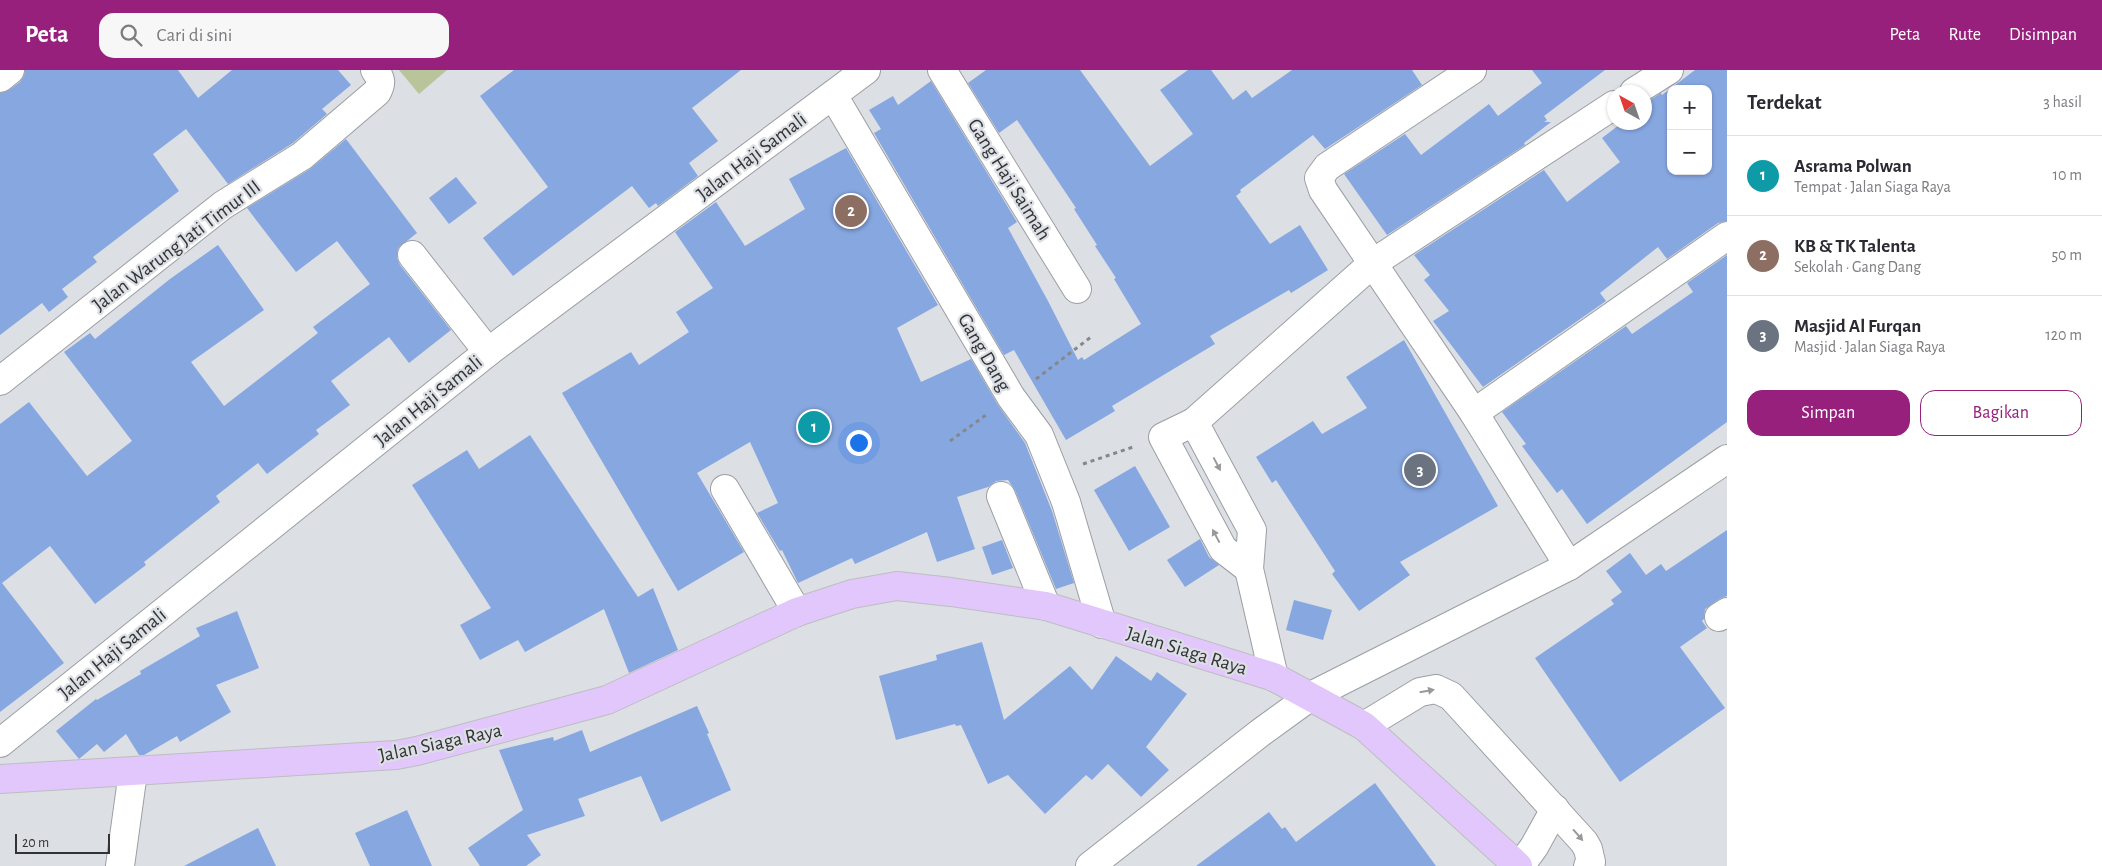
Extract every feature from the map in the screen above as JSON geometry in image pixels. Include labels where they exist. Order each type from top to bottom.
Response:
[{"type":"main road","name":"Jalan Siaga Raya","points":[[0,779],[396,755],[416,751],[607,700],[797,612],[852,594],[897,586],[1046,606],[1274,677],[1364,726],[1519,866]]},
{"type":"street","points":[[0,78],[10,70]]},
{"type":"street","name":"Jalan Haji Samali","points":[[0,743],[488,352],[866,70]]},
{"type":"street","name":"Gang Haji Saimah","points":[[942,70],[1077,289]]},
{"type":"street","points":[[1472,70],[1327,167],[1318,178],[1323,190],[1474,414],[1568,566]]},
{"type":"street","points":[[1645,85],[1669,70]]},
{"type":"street","name":"Jalan Warung Jati Timur III","points":[[0,381],[223,205],[302,156],[376,81]]},
{"type":"street","name":"Gang Dang","points":[[834,95],[1011,397],[1039,435],[1066,502],[1102,624]]},
{"type":"street","points":[[1250,570],[1223,549],[1163,437],[1194,422],[1373,263],[1607,110]]},
{"type":"street","points":[[1474,414],[1727,236]]},
{"type":"street","points":[[412,255],[488,352]]},
{"type":"street","points":[[1194,422],[1252,530],[1250,570],[1274,677]]},
{"type":"street","points":[[1090,866],[1260,733],[1312,696],[1568,566],[1727,458]]},
{"type":"street","points":[[725,489],[797,612]]},
{"type":"street","points":[[1001,496],[1046,606]]},
{"type":"street","points":[[1364,726],[1420,692],[1436,689],[1451,696],[1555,809],[1588,849],[1591,862],[1588,866]]},
{"type":"street","points":[[120,866],[132,772]]},
{"type":"street","points":[[1519,866],[1534,847],[1555,809]]},
{"type":"path","points":[[1054,474],[1163,437]]},
{"type":"green space","points":[[399,70],[447,70],[419,94]]},
{"type":"building","points":[[25,70],[178,70],[198,98],[232,70],[338,70],[351,85],[322,109],[327,114],[293,143],[228,184],[186,129],[153,154],[179,191],[93,257],[97,262],[62,289],[68,297],[49,312],[42,303],[0,335],[0,93],[9,90],[20,82]]},
{"type":"building","points":[[514,70],[741,70],[692,108],[718,141],[689,163],[698,176],[658,206],[656,203],[649,208],[632,186],[513,276],[483,238],[548,187],[480,96]]},
{"type":"building","points":[[986,70],[1080,70],[1150,166],[1193,134],[1160,90],[1188,70],[1211,70],[1233,100],[1246,90],[1252,98],[1292,70],[1412,70],[1422,85],[1325,149],[1313,135],[1240,190],[1241,192],[1236,196],[1270,244],[1300,225],[1328,270],[1291,293],[1289,290],[1210,336],[1215,344],[1112,406],[1115,411],[1066,440],[1014,350],[1004,355],[874,133],[881,129],[869,110],[893,96],[898,105],[931,81],[1017,222],[1008,228],[1078,360],[1082,357],[1084,360],[1141,324],[1114,279],[1116,278],[1095,246],[1097,245],[1074,209],[1076,208],[1017,120],[999,133],[968,83]]},
{"type":"building","points":[[1532,70],[1605,70],[1544,116],[1547,120],[1544,122],[1551,122],[1524,143],[1525,145],[1387,235],[1344,174],[1405,134],[1421,155],[1489,104],[1498,116],[1542,83]]},
{"type":"building","points":[[1695,70],[1727,70],[1727,221],[1718,223],[1667,259],[1658,247],[1600,293],[1606,301],[1483,387],[1433,321],[1449,311],[1424,280],[1430,275],[1414,255],[1544,170],[1567,202],[1620,162],[1602,138],[1612,130],[1652,130],[1652,99],[1661,93],[1662,95],[1667,91],[1667,175],[1712,175],[1712,85],[1675,85]]},
{"type":"building","points":[[346,139],[417,233],[398,248],[397,258],[400,265],[451,330],[409,363],[389,337],[331,381],[350,405],[316,430],[319,434],[267,474],[258,463],[216,496],[220,502],[144,562],[146,565],[95,604],[50,546],[2,583],[64,663],[0,712],[0,424],[29,402],[87,476],[132,441],[64,352],[90,333],[95,339],[170,279],[218,245],[264,310],[191,362],[224,406],[318,333],[313,327],[370,284],[337,241],[296,272],[247,208],[310,169]]},
{"type":"building","points":[[846,148],[938,305],[897,328],[921,382],[971,359],[998,405],[1025,443],[1052,511],[1074,583],[1056,589],[1015,490],[1008,480],[996,481],[988,487],[957,497],[975,549],[937,562],[927,532],[855,564],[852,558],[798,583],[782,550],[780,551],[757,513],[778,503],[750,442],[697,473],[744,552],[678,591],[562,393],[631,352],[639,365],[689,332],[676,312],[713,288],[675,232],[716,202],[745,246],[805,209],[789,179]]},
{"type":"building","points":[[456,177],[477,203],[449,224],[429,198]]},
{"type":"building","points":[[1727,255],[1727,422],[1587,524],[1562,489],[1557,493],[1522,446],[1526,444],[1502,412],[1626,326],[1632,334],[1693,292],[1687,283]]},
{"type":"building","points":[[1404,340],[1498,506],[1400,562],[1410,575],[1359,611],[1332,574],[1335,571],[1276,480],[1272,483],[1256,457],[1313,421],[1322,434],[1367,408],[1346,377]]},
{"type":"building","points":[[530,435],[638,597],[653,588],[678,650],[629,673],[604,609],[525,652],[518,640],[480,660],[460,625],[491,608],[412,485],[467,450],[479,469]]},
{"type":"building","points":[[1135,466],[1170,527],[1129,551],[1094,490]]},
{"type":"building","points":[[1727,530],[1727,596],[1705,609],[1702,621],[1707,628],[1680,647],[1725,708],[1620,782],[1535,658],[1614,604],[1611,600],[1622,592],[1606,571],[1630,553],[1646,575],[1661,564],[1666,571]]},
{"type":"building","points":[[1200,539],[1209,557],[1219,565],[1185,587],[1167,560]]},
{"type":"building","points":[[1002,540],[1013,568],[992,575],[982,547]]},
{"type":"building","points":[[1294,600],[1332,610],[1323,640],[1286,630]]},
{"type":"building","points":[[237,611],[259,668],[216,685],[231,712],[180,742],[177,736],[144,755],[139,755],[126,734],[104,752],[97,744],[79,759],[56,731],[96,699],[141,674],[140,671],[200,636],[196,628]]},
{"type":"building","points":[[982,642],[1004,720],[1070,666],[1092,690],[1116,656],[1151,681],[1157,672],[1187,694],[1146,747],[1169,770],[1141,797],[1108,764],[1092,780],[1086,775],[1045,814],[1008,775],[988,784],[961,725],[956,726],[955,724],[896,740],[879,676],[937,660],[936,655]]},
{"type":"building","points":[[697,706],[731,790],[661,822],[641,776],[578,799],[585,816],[527,835],[541,855],[526,866],[480,866],[468,848],[523,810],[499,750],[553,737],[554,741],[582,730],[590,752]]},
{"type":"building","points":[[1375,783],[1436,866],[1196,866],[1269,812],[1282,829],[1285,827],[1296,842]]},
{"type":"building","points":[[407,810],[432,866],[370,866],[355,833]]},
{"type":"building","points":[[258,828],[276,866],[184,866]]},
{"type":"place","name":"KB & TK Talenta","points":[[851,211]]},
{"type":"place","name":"Asrama Polwan","points":[[814,427]]},
{"type":"place","name":"Masjid Al Furqan","points":[[1420,470]]}]
